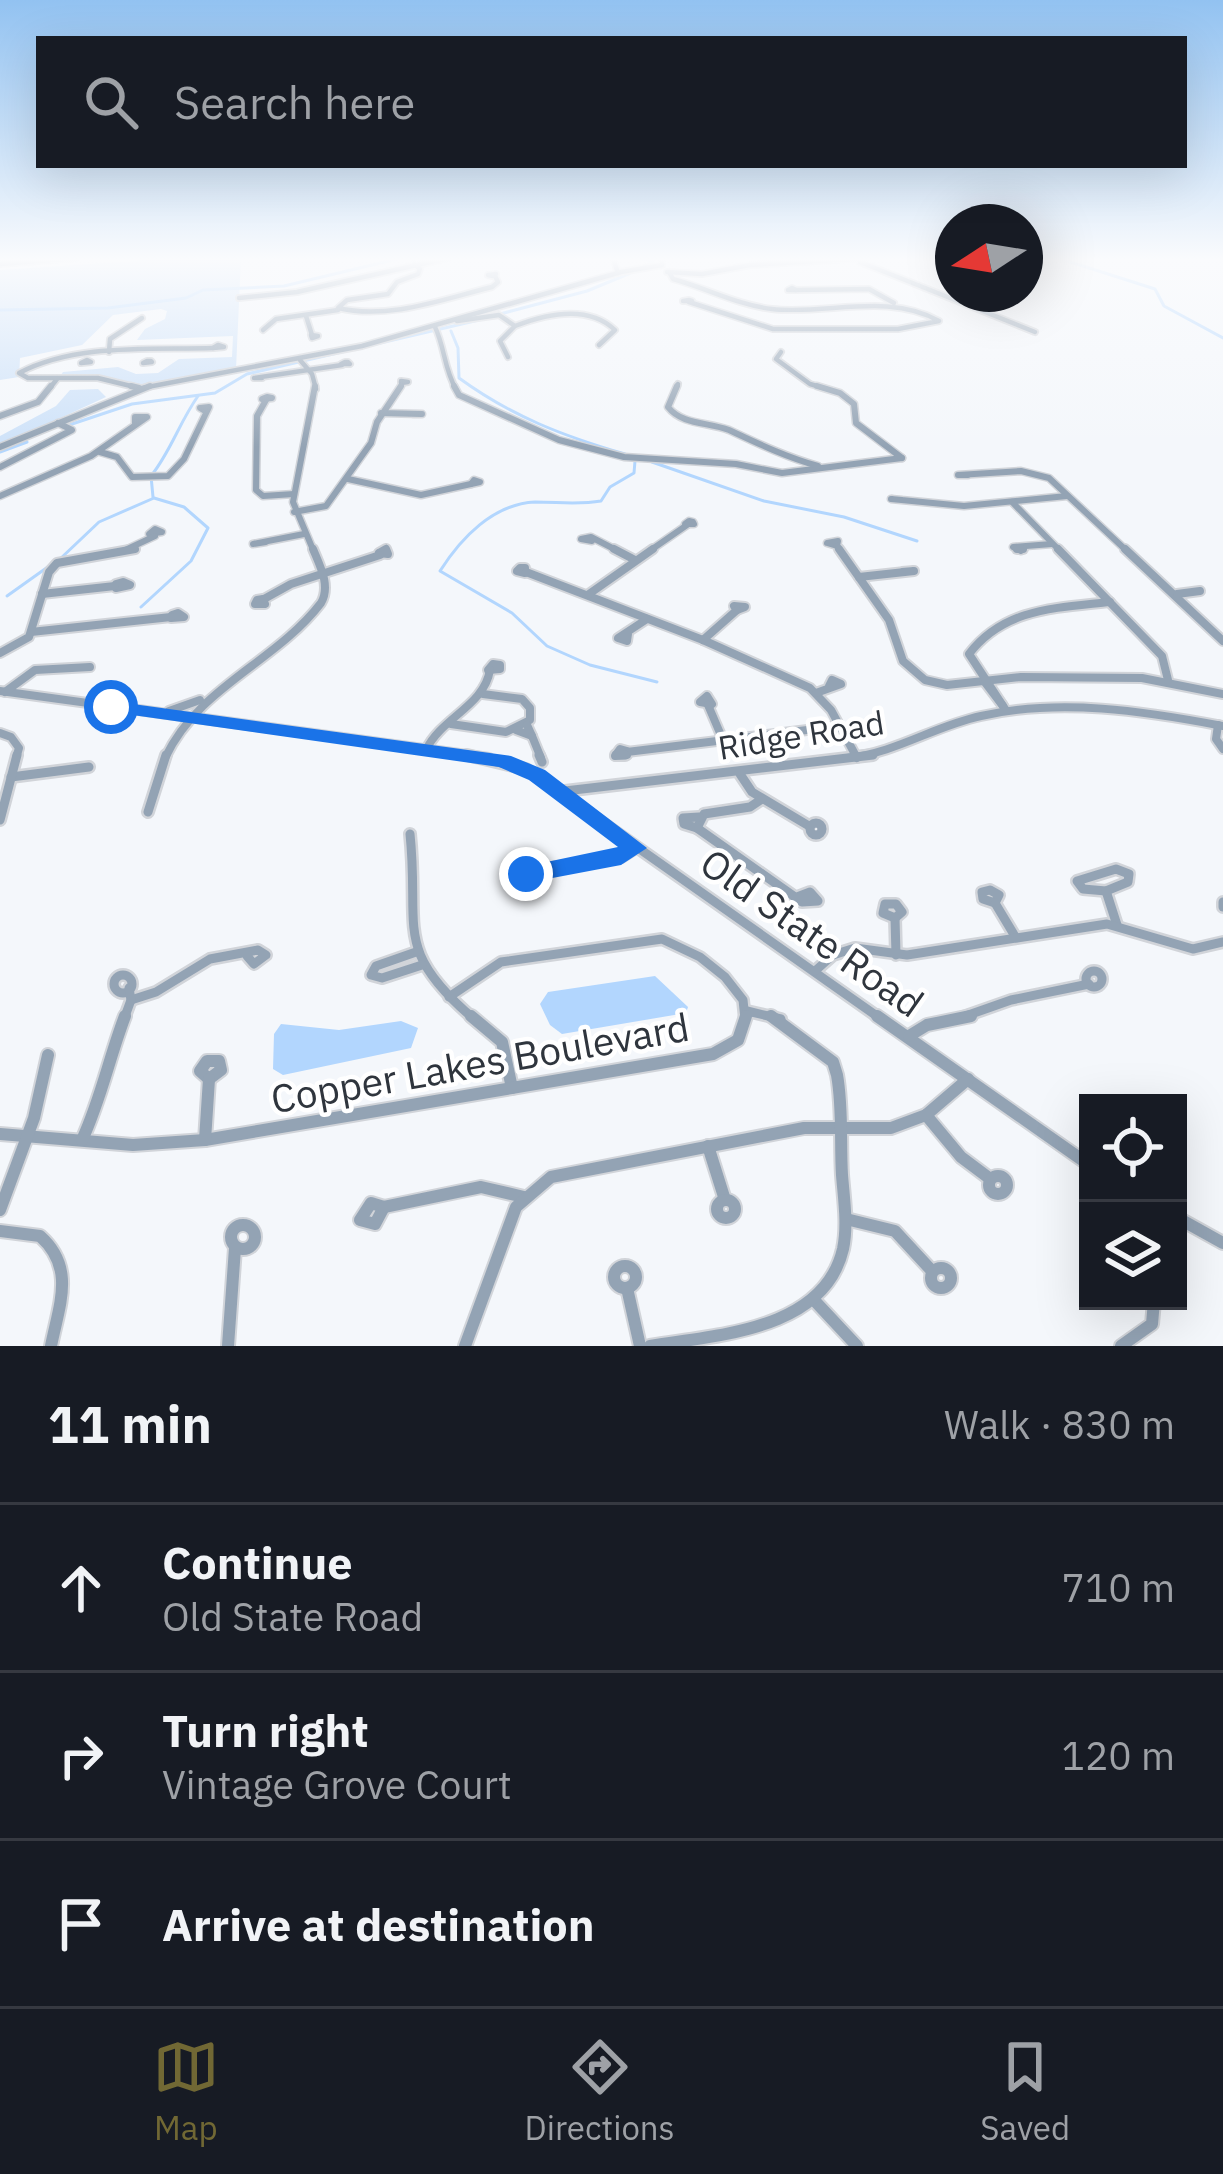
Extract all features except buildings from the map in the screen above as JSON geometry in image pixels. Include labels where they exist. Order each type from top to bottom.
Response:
[{"type":"street","points":[[109,352],[110,339],[137,321]]},
{"type":"street","points":[[262,330],[270,321]]},
{"type":"street","points":[[308,321],[312,335]]},
{"type":"street","points":[[0,447],[134,387],[299,359],[456,321],[476,321]]},
{"type":"street","points":[[507,321],[515,326]]},
{"type":"street","points":[[508,357],[500,339],[515,326],[534,321]]},
{"type":"street","points":[[599,345],[615,330],[605,321]]},
{"type":"street","points":[[748,321],[773,329],[920,327],[935,321]]},
{"type":"street","points":[[1008,321],[1035,332]]},
{"type":"street","points":[[434,327],[445,348],[448,376],[459,395],[560,440],[623,457],[736,464],[782,473],[902,458],[854,421],[854,404],[794,373],[776,359],[781,352]]},
{"type":"street","points":[[134,387],[28,379],[19,373],[33,365],[109,352],[213,348]]},
{"type":"street","points":[[148,360],[153,350]]},
{"type":"street","points":[[148,812],[158,772],[186,717],[316,611],[326,595],[324,576],[294,512],[316,391],[310,371],[299,359]]},
{"type":"street","points":[[262,377],[342,365]]},
{"type":"street","points":[[0,416],[38,402],[57,379]]},
{"type":"street","points":[[294,512],[326,506],[371,443],[382,413],[402,384]]},
{"type":"street","points":[[678,384],[668,407],[676,418],[724,428],[780,456],[819,467]]},
{"type":"street","points":[[266,400],[257,416],[256,490],[263,496],[294,494]]},
{"type":"street","points":[[98,452],[117,457],[132,477],[172,474],[184,464],[193,426],[205,411]]},
{"type":"street","points":[[382,413],[413,414]]},
{"type":"street","points":[[0,467],[72,430],[57,423]]},
{"type":"street","points":[[0,496],[98,452],[135,423]]},
{"type":"street","points":[[968,475],[1033,472],[1068,496],[1223,641]]},
{"type":"street","points":[[346,479],[381,482],[424,499],[446,496],[471,484]]},
{"type":"street","points":[[902,500],[946,506],[1068,496]]},
{"type":"street","points":[[1012,502],[1162,656],[1168,680]]},
{"type":"street","points":[[587,595],[687,525]]},
{"type":"street","points":[[266,542],[304,534]]},
{"type":"street","points":[[0,653],[25,641],[31,632],[42,594],[60,562],[139,549],[152,540]]},
{"type":"street","points":[[592,541],[637,560]]},
{"type":"street","points":[[1025,547],[1054,544]]},
{"type":"street","points":[[837,546],[890,620],[897,651],[914,674],[939,684],[1168,680],[1223,694]]},
{"type":"street","points":[[265,599],[281,586],[358,568],[380,555]]},
{"type":"street","points":[[526,572],[703,640],[816,693],[857,758]]},
{"type":"street","points":[[859,577],[902,572]]},
{"type":"street","points":[[42,594],[115,586]]},
{"type":"street","points":[[1176,594],[1200,591]]},
{"type":"street","points":[[1005,708],[970,654],[1000,623],[1028,613],[1112,602]]},
{"type":"street","points":[[703,640],[737,610]]},
{"type":"street","points":[[31,632],[171,617]]},
{"type":"street","points":[[628,634],[648,618]]},
{"type":"street","points":[[3,691],[35,670],[90,667]]},
{"type":"street","points":[[427,748],[434,744],[437,733],[483,694],[490,670]]},
{"type":"street","points":[[816,693],[829,686]]},
{"type":"street","name":"Old State Road","points":[[3,691],[515,764],[559,790],[1079,1158]]},
{"type":"street","points":[[483,694],[525,701],[531,712],[526,724],[516,730]]},
{"type":"street","points":[[160,713],[207,697]]},
{"type":"street","points":[[708,705],[723,740]]},
{"type":"street","name":"Ridge Road","points":[[559,790],[596,790],[857,758],[889,752],[1005,708],[1137,710],[1221,725]]},
{"type":"street","points":[[451,724],[532,736]]},
{"type":"street","points":[[526,724],[533,730],[542,762]]},
{"type":"street","points":[[1221,725],[1216,739],[1223,749]]},
{"type":"street","points":[[627,752],[840,726]]},
{"type":"street","points":[[0,733],[18,745],[0,820]]},
{"type":"street","points":[[11,777],[89,767]]},
{"type":"street","points":[[739,773],[762,800],[809,826]]},
{"type":"street","points":[[579,805],[582,796],[596,790]]},
{"type":"street","points":[[762,800],[698,822],[797,897]]},
{"type":"street","points":[[410,834],[416,892],[411,930],[416,952],[448,998],[502,1042],[512,1088]]},
{"type":"street","points":[[527,872],[621,857],[635,848]]},
{"type":"street","points":[[1116,869],[1129,874],[1129,882],[1106,891],[1083,889],[1077,881],[1116,869]]},
{"type":"street","points":[[1106,891],[1117,925]]},
{"type":"street","points":[[995,903],[1016,938]]},
{"type":"street","points":[[895,918],[896,955]]},
{"type":"street","points":[[815,971],[844,950],[866,948],[896,955],[1117,925],[1178,948],[1202,950],[1223,942]]},
{"type":"street","name":"Copper Lakes Boulevard","points":[[0,1134],[156,1145],[205,1140],[713,1054],[738,1040],[747,1011],[736,987],[662,938],[501,962],[448,998]]},
{"type":"street","points":[[416,952],[376,966],[371,975],[382,978],[422,965]]},
{"type":"street","points":[[82,1140],[105,1090],[130,994],[172,987],[208,960],[247,956]]},
{"type":"street","points":[[909,1036],[927,1025],[974,1015],[1011,1000],[1089,984]]},
{"type":"street","points":[[650,1346],[767,1322],[813,1299],[837,1266],[846,1220],[836,1070],[830,1056],[779,1017],[747,1011]]},
{"type":"street","points":[[0,1210],[28,1133],[48,1055]]},
{"type":"street","points":[[205,1140],[209,1079]]},
{"type":"street","points":[[465,1346],[524,1197],[566,1172],[804,1129],[878,1130],[926,1114],[968,1079]]},
{"type":"street","points":[[926,1114],[961,1157],[989,1178]]},
{"type":"street","points":[[708,1146],[725,1200]]},
{"type":"street","points":[[384,1207],[481,1187],[524,1197]]},
{"type":"street","points":[[846,1220],[895,1231],[932,1271]]},
{"type":"street","points":[[1187,1223],[1223,1243]]},
{"type":"street","points":[[0,1231],[40,1236],[63,1264],[65,1284],[51,1346]]},
{"type":"street","points":[[228,1346],[235,1248]]},
{"type":"street","points":[[627,1288],[640,1346]]},
{"type":"street","points":[[813,1299],[857,1346]]},
{"type":"street","points":[[1121,1346],[1152,1324],[1153,1310]]},
{"type":"shaded area","points":[[0,321],[107,321],[82,345],[20,358],[19,377],[0,380]]},
{"type":"shaded area","points":[[161,321],[238,321],[236,369],[142,385],[59,378],[63,372],[118,367],[136,374],[158,373],[179,359],[232,357],[233,336],[137,340],[145,329]]},
{"type":"shaded area","points":[[98,389],[106,397],[0,446],[0,436],[56,406],[70,390]]},
{"type":"water","points":[[655,976],[688,1007],[686,1013],[562,1034],[550,1025],[540,1004],[548,992]]},
{"type":"water","points":[[401,1021],[418,1028],[411,1048],[283,1075],[273,1069],[274,1034],[281,1024],[339,1030]]},
{"type":"waterway","points":[[69,425],[132,404],[215,393],[247,374],[476,321]]},
{"type":"waterway","points":[[1191,321],[1223,338]]},
{"type":"waterway","points":[[451,331],[458,348],[459,378],[538,424],[625,454]]},
{"type":"waterway","points":[[153,497],[151,476],[198,396]]},
{"type":"waterway","points":[[0,452],[27,442]]},
{"type":"waterway","points":[[635,461],[634,473],[610,487],[601,501],[520,504],[492,516],[468,535],[440,571],[512,613],[547,646],[590,665],[657,682]]},
{"type":"waterway","points":[[652,462],[764,501],[844,517],[917,541]]},
{"type":"waterway","points":[[60,559],[99,522],[154,498],[184,507],[208,528],[191,561],[141,607]]},
{"type":"waterway","points":[[7,596],[52,564]]},
{"type":"route","points":[[111,707],[515,764],[537,775],[635,848],[621,857],[526,874]]}]
